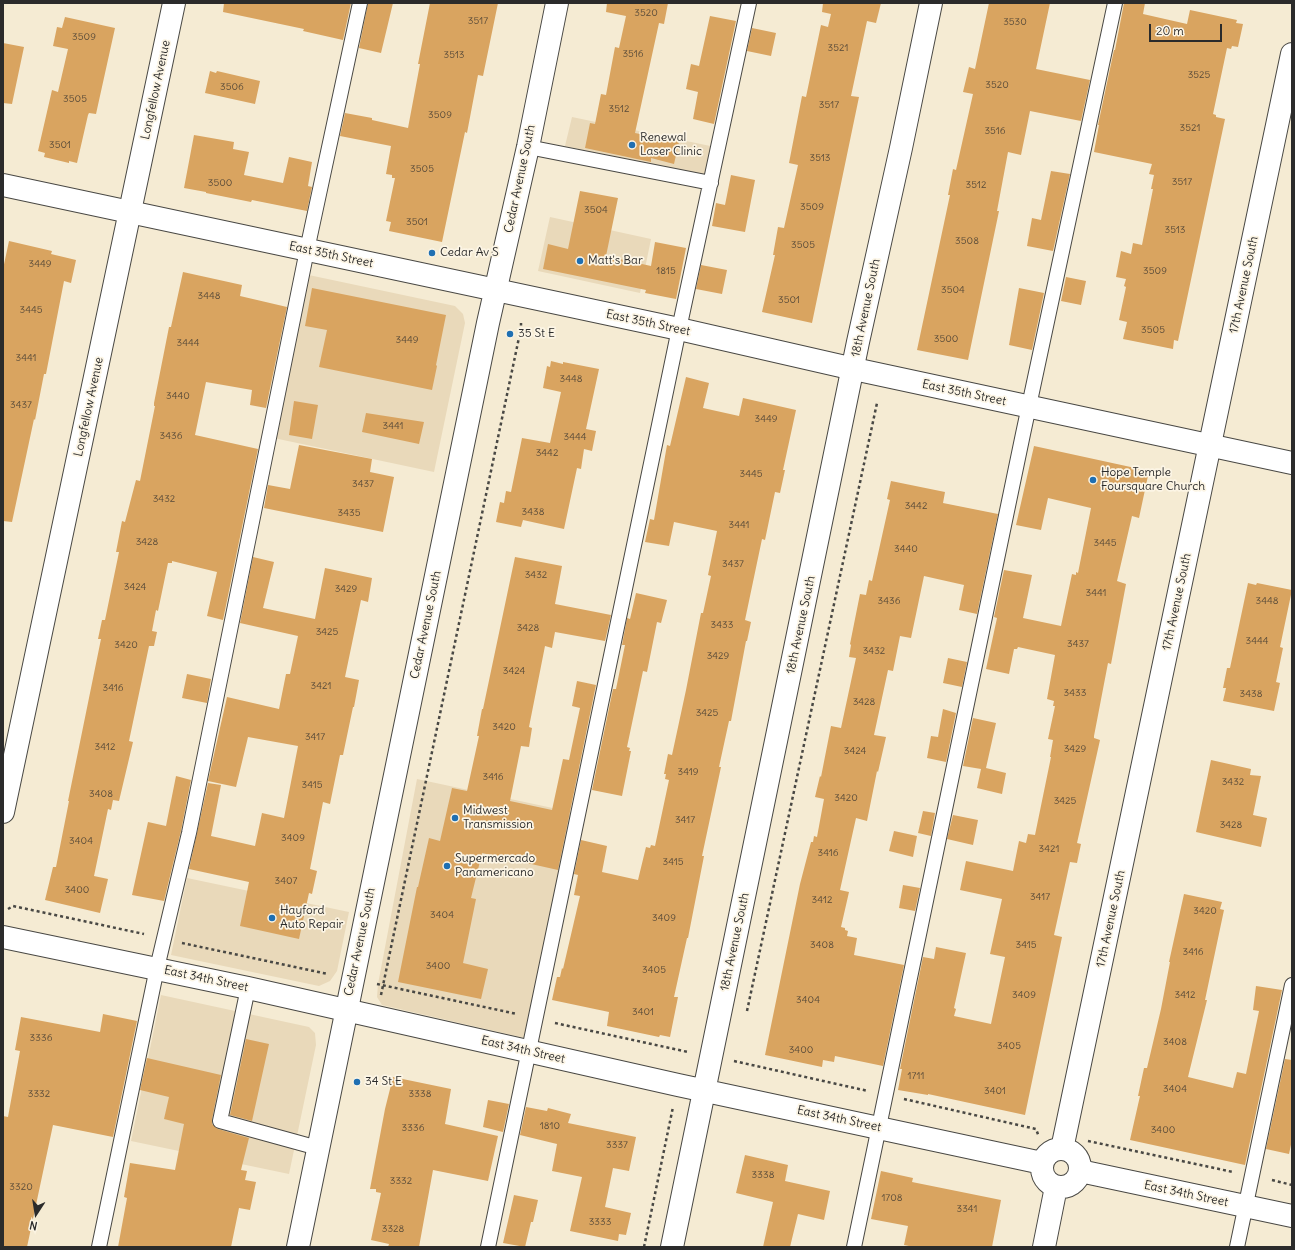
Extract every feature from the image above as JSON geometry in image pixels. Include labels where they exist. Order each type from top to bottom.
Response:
[{"type":"street","name":"Longfellow Avenue","points":[[3,812],[174,3]]},
{"type":"street","name":"Cedar Avenue South","points":[[298,1247],[495,290],[528,147],[556,3]]},
{"type":"street","name":"18th Avenue South","points":[[672,1247],[854,370],[858,342],[931,3]]},
{"type":"street","name":"17th Avenue South","points":[[1062,1149],[1292,54]]},
{"type":"street","name":"East 35th Street","points":[[3,185],[495,290],[854,370],[1292,463]]},
{"type":"street","name":"East 34th Street","points":[[3,936],[157,968],[704,1090],[1042,1163]]},
{"type":"street","points":[[1062,1149],[1068,1150],[1078,1159],[1080,1171],[1077,1179],[1064,1188],[1056,1187],[1047,1182],[1042,1173],[1042,1163],[1045,1157],[1056,1150],[1062,1149]]},
{"type":"street","name":"East 34th Street","points":[[1080,1171],[1292,1216]]},
{"type":"street","points":[[1044,1247],[1056,1187]]},
{"type":"lane","points":[[99,1247],[157,968],[189,833],[307,250],[360,3]]},
{"type":"lane","points":[[488,1247],[679,330],[749,3]]},
{"type":"lane","points":[[854,1247],[1029,406],[1115,3]]},
{"type":"lane","points":[[528,147],[711,183]]},
{"type":"lane","points":[[1237,1247],[1292,985]]},
{"type":"lane","points":[[248,988],[220,1121],[318,1148]]},
{"type":"path","points":[[381,1000],[520,336],[521,323]]},
{"type":"path","points":[[746,1015],[877,403]]},
{"type":"path","points":[[735,1066],[738,1054]]},
{"type":"path","points":[[644,1247],[673,1107]]},
{"type":"path","points":[[1087,1141],[1292,1185]]},
{"type":"shaded area","points":[[572,117],[715,147],[708,177],[565,146]]},
{"type":"shaded area","points":[[550,217],[651,239],[640,293],[538,271]]},
{"type":"shaded area","points":[[304,274],[455,306],[463,314],[465,323],[434,472],[269,437]]},
{"type":"shaded area","points":[[417,779],[576,813],[529,1039],[382,1005],[377,997],[378,984]]},
{"type":"shaded area","points":[[187,878],[349,912],[337,971],[330,981],[319,986],[171,955]]},
{"type":"shaded area","points":[[161,995],[309,1027],[315,1033],[316,1045],[289,1174],[131,1141]]},
{"type":"building","points":[[224,3],[351,3],[343,40],[303,31],[304,29],[223,12]]},
{"type":"building","points":[[368,3],[393,3],[381,53],[359,48]]},
{"type":"building","points":[[430,3],[498,3],[483,76],[478,75],[467,133],[465,132],[442,242],[389,231],[391,222],[386,221],[395,178],[392,178],[392,175],[386,174],[391,146],[340,136],[345,113],[372,118],[372,120],[408,128],[420,64],[418,64]]},
{"type":"building","points":[[607,3],[668,3],[664,24],[659,23],[635,133],[679,142],[674,164],[651,158],[651,162],[585,148],[590,123],[595,124],[601,94],[606,95],[615,47],[619,48],[626,16],[606,12]]},
{"type":"building","points":[[823,3],[881,3],[876,23],[867,21],[851,96],[859,97],[812,323],[762,312],[775,255],[773,255],[778,227],[784,228],[798,165],[789,163],[802,96],[806,97],[821,25],[828,27],[831,14],[822,12]]},
{"type":"building","points":[[989,3],[1050,3],[1036,69],[1090,80],[1081,121],[1030,111],[1021,155],[1008,152],[997,211],[999,211],[968,360],[917,350],[950,195],[948,195],[953,169],[956,170],[973,94],[963,92],[969,67],[975,69]]},
{"type":"building","points":[[1124,3],[1145,3],[1143,14],[1187,24],[1190,10],[1237,20],[1236,23],[1243,24],[1238,47],[1232,46],[1231,49],[1227,48],[1213,114],[1216,115],[1216,117],[1225,119],[1178,341],[1174,340],[1173,349],[1123,339],[1127,322],[1119,320],[1126,287],[1124,286],[1126,279],[1116,277],[1121,251],[1131,254],[1133,243],[1142,245],[1153,189],[1151,189],[1154,175],[1149,174],[1152,164],[1094,152],[1098,125]]},
{"type":"building","points":[[710,16],[736,21],[714,124],[693,119],[698,92],[686,89],[691,64],[699,66]]},
{"type":"building","points":[[65,17],[115,28],[96,114],[89,113],[88,115],[77,163],[69,161],[69,163],[44,157],[45,153],[38,151],[52,90],[58,92],[68,49],[53,46],[57,27],[62,28]]},
{"type":"building","points":[[752,28],[776,33],[771,56],[747,51]]},
{"type":"building","points":[[3,43],[24,47],[12,104],[3,103]]},
{"type":"building","points":[[210,71],[216,73],[217,71],[260,81],[255,104],[205,93]]},
{"type":"building","points":[[194,135],[234,142],[233,149],[249,152],[244,175],[283,183],[289,157],[312,162],[308,186],[312,187],[307,211],[252,200],[251,202],[184,188]]},
{"type":"building","points":[[1051,171],[1070,174],[1053,251],[1027,246],[1032,218],[1041,220]]},
{"type":"building","points":[[731,175],[755,180],[745,232],[712,226],[716,203],[725,205]]},
{"type":"building","points":[[580,191],[618,198],[606,256],[651,266],[655,242],[686,248],[676,299],[645,293],[646,290],[543,269],[548,244],[568,249]]},
{"type":"building","points":[[9,241],[52,251],[51,254],[76,260],[71,283],[64,281],[46,374],[44,374],[12,522],[3,521],[3,269]]},
{"type":"building","points":[[701,265],[727,270],[722,294],[696,289]]},
{"type":"building","points":[[183,272],[242,285],[240,296],[287,307],[266,408],[250,405],[252,390],[206,382],[195,435],[258,449],[223,620],[207,616],[217,572],[172,561],[172,563],[168,563],[158,611],[156,610],[152,631],[157,632],[154,646],[149,646],[129,741],[133,742],[119,801],[113,800],[111,810],[108,809],[94,876],[108,879],[100,913],[45,900],[53,867],[56,867],[101,639],[98,639],[102,620],[105,620],[119,552],[116,552],[122,521],[125,522],[136,480],[140,481],[169,327],[171,327]]},
{"type":"building","points":[[1066,277],[1086,281],[1081,305],[1061,301]]},
{"type":"building","points":[[312,288],[446,315],[432,390],[319,367],[327,330],[305,326]]},
{"type":"building","points":[[1019,288],[1044,293],[1032,350],[1009,345]]},
{"type":"building","points":[[551,361],[599,369],[586,429],[596,431],[592,451],[584,449],[581,469],[577,468],[564,529],[523,520],[521,527],[496,522],[500,502],[504,503],[506,491],[511,492],[522,438],[550,443],[561,392],[543,388],[547,366],[550,367]]},
{"type":"building","points":[[686,377],[709,383],[703,408],[739,416],[743,398],[796,410],[783,470],[785,470],[780,493],[775,492],[765,540],[762,539],[745,620],[751,622],[731,721],[729,721],[719,767],[721,767],[702,856],[704,856],[688,938],[674,997],[678,997],[670,1037],[660,1035],[659,1037],[607,1026],[609,1012],[552,1000],[557,977],[560,977],[562,968],[563,969],[580,896],[574,895],[578,875],[574,874],[581,840],[607,846],[602,872],[638,880],[646,847],[650,848],[651,845],[655,846],[669,780],[665,779],[666,774],[664,774],[668,754],[672,755],[701,613],[703,613],[711,576],[708,575],[717,531],[674,522],[669,546],[645,542],[650,519],[654,520],[667,445],[670,446]]},
{"type":"building","points":[[294,401],[318,405],[312,439],[289,435]]},
{"type":"building","points":[[366,413],[424,422],[419,444],[362,432]]},
{"type":"building","points":[[299,445],[372,459],[370,472],[394,477],[383,532],[264,508],[268,485],[290,489]]},
{"type":"building","points":[[1034,446],[1149,471],[1139,518],[1132,516],[1117,581],[1126,584],[1111,664],[1108,663],[1094,736],[1094,738],[1100,740],[1077,843],[1081,844],[1077,863],[1070,862],[1054,935],[1062,937],[1025,1115],[928,1094],[898,1090],[902,1069],[900,1069],[923,957],[934,959],[936,947],[966,953],[954,1008],[956,1009],[954,1016],[991,1024],[1005,957],[990,954],[1002,899],[960,890],[966,861],[1013,871],[1019,841],[1026,843],[1028,834],[1035,835],[1053,740],[1048,739],[1055,706],[1053,706],[1054,701],[1047,699],[1055,655],[1018,647],[1017,649],[1014,649],[1009,674],[986,669],[997,618],[994,617],[1004,570],[1032,575],[1023,618],[1061,626],[1072,574],[1076,575],[1076,572],[1078,573],[1091,508],[1048,498],[1041,530],[1016,525]]},
{"type":"building","points":[[891,481],[945,492],[943,503],[998,514],[977,614],[959,610],[964,585],[924,576],[911,638],[900,636],[893,671],[888,670],[874,735],[886,737],[878,772],[877,771],[867,821],[856,818],[840,890],[849,892],[841,927],[848,931],[847,936],[857,938],[854,955],[904,965],[883,1066],[835,1056],[834,1062],[823,1060],[822,1067],[765,1055],[800,884],[811,842],[813,842],[814,836],[817,837],[824,799],[815,797],[820,776],[821,777],[831,726],[841,728],[856,658],[849,657],[850,644],[860,594],[866,595],[869,580],[872,581],[890,500],[887,499]]},
{"type":"building","points":[[253,557],[274,562],[263,608],[315,619],[325,568],[372,578],[368,602],[361,600],[345,677],[359,680],[354,707],[343,755],[340,755],[330,804],[323,802],[310,869],[317,871],[312,894],[309,893],[299,939],[240,926],[249,882],[189,869],[208,783],[221,785],[211,836],[255,846],[262,813],[284,818],[298,746],[248,737],[236,787],[208,781],[227,697],[279,709],[286,674],[290,674],[298,636],[240,623]]},
{"type":"building","points":[[515,557],[562,566],[555,604],[611,615],[605,641],[555,632],[552,648],[545,646],[529,727],[532,728],[529,747],[521,746],[510,801],[552,810],[563,759],[569,760],[580,708],[572,706],[577,681],[596,685],[558,870],[482,853],[471,898],[476,899],[463,963],[488,969],[481,999],[398,982],[417,887],[429,838],[440,841],[452,788],[467,791],[479,736],[477,736],[482,709]]},
{"type":"building","points":[[1248,583],[1256,585],[1257,583],[1292,590],[1280,647],[1283,648],[1276,682],[1280,683],[1274,711],[1223,701],[1226,688],[1223,688],[1227,668],[1230,668]]},
{"type":"building","points":[[636,593],[667,600],[661,623],[657,622],[647,672],[643,671],[627,747],[630,748],[629,751],[631,751],[622,796],[592,790],[613,689],[616,689],[625,645],[622,645],[627,618],[630,619]]},
{"type":"building","points":[[948,658],[967,662],[962,687],[943,683]]},
{"type":"building","points":[[187,674],[211,679],[207,703],[182,698]]},
{"type":"building","points":[[943,709],[956,713],[946,762],[927,758],[931,736],[938,737]]},
{"type":"building","points":[[973,718],[996,723],[986,768],[1006,773],[1002,794],[977,788],[981,769],[963,766]]},
{"type":"building","points":[[1211,760],[1251,769],[1250,775],[1261,776],[1253,815],[1267,818],[1261,847],[1196,832]]},
{"type":"building","points":[[176,776],[191,780],[181,831],[164,901],[132,895],[148,822],[166,826]]},
{"type":"building","points":[[923,811],[935,813],[931,836],[918,833]]},
{"type":"building","points":[[953,815],[978,820],[973,845],[947,839]]},
{"type":"building","points":[[894,831],[917,836],[913,857],[889,851]]},
{"type":"building","points":[[903,885],[920,888],[915,911],[899,908]]},
{"type":"building","points":[[1184,894],[1222,902],[1220,909],[1224,910],[1205,1000],[1207,1000],[1188,1077],[1233,1088],[1237,1072],[1246,1074],[1259,1011],[1253,1010],[1256,986],[1282,990],[1245,1165],[1130,1140],[1140,1096],[1138,1096],[1144,1068],[1147,1068],[1161,1009],[1169,962]]},
{"type":"building","points":[[103,1014],[137,1021],[113,1137],[53,1125],[27,1247],[3,1247],[3,1116],[8,1117],[20,1051],[15,1050],[21,1017],[100,1032]]},
{"type":"building","points":[[246,1039],[269,1044],[252,1121],[230,1115]]},
{"type":"building","points":[[147,1058],[221,1075],[212,1124],[218,1129],[249,1138],[241,1170],[247,1171],[245,1180],[256,1182],[250,1210],[239,1208],[231,1247],[118,1247],[127,1198],[124,1197],[130,1163],[175,1170],[184,1124],[164,1119],[169,1097],[140,1090]]},
{"type":"building","points":[[1285,1059],[1292,1060],[1292,1140],[1289,1154],[1266,1149]]},
{"type":"building","points":[[393,1077],[451,1089],[445,1124],[498,1136],[488,1181],[433,1170],[419,1247],[388,1247],[389,1244],[371,1240],[381,1193],[376,1192],[376,1189],[370,1189],[385,1109]]},
{"type":"building","points":[[488,1100],[509,1104],[503,1132],[483,1127]]},
{"type":"building","points":[[526,1107],[547,1111],[548,1108],[571,1114],[568,1123],[636,1137],[629,1171],[613,1168],[605,1207],[631,1213],[626,1235],[619,1234],[618,1241],[570,1231],[582,1177],[552,1171],[557,1144],[520,1135]]},
{"type":"building","points":[[745,1155],[788,1165],[785,1181],[830,1191],[824,1220],[798,1214],[790,1247],[763,1247],[773,1202],[736,1193]]},
{"type":"building","points":[[881,1171],[913,1178],[912,1182],[1001,1200],[992,1247],[914,1247],[904,1245],[908,1226],[871,1219]]},
{"type":"building","points":[[514,1195],[538,1200],[525,1247],[503,1243]]},
{"type":"place","name":"Renewal Laser Clinic","points":[[632,145]]},
{"type":"place","name":"Cedar Av S","points":[[432,253]]},
{"type":"place","name":"Matt's Bar","points":[[580,261]]},
{"type":"place","name":"35 St E","points":[[510,334]]},
{"type":"place","name":"Hope Temple Foursquare Church","points":[[1093,480]]},
{"type":"place","name":"Midwest Transmission","points":[[455,818]]},
{"type":"place","name":"Supermercado Panamericano","points":[[447,866]]},
{"type":"place","name":"Hayford Auto Repair","points":[[272,918]]},
{"type":"place","name":"34 St E","points":[[357,1082]]}]
